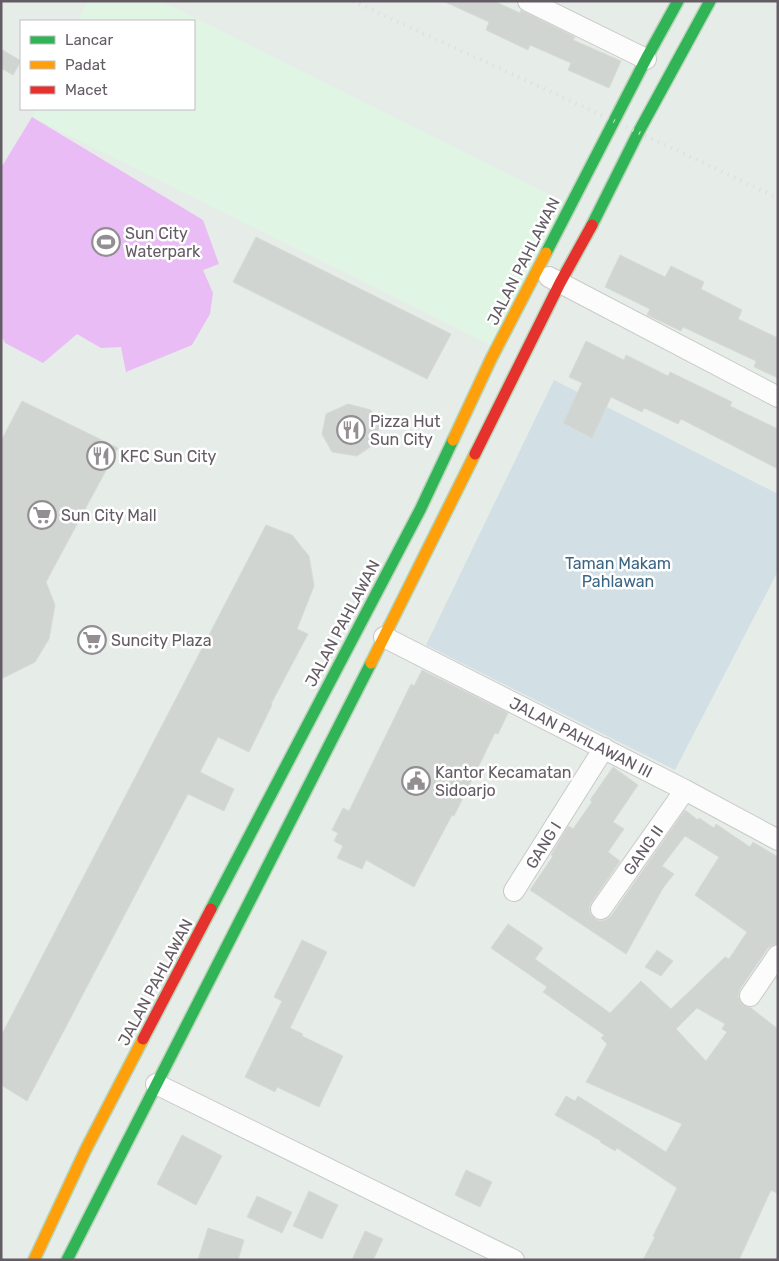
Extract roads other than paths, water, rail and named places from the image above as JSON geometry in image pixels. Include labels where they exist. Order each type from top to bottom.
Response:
[{"type":"main road","name":"JALAN PAHLAWAN","points":[[34,1260],[72,1191],[90,1151],[420,510],[491,359],[536,270],[678,1]]},
{"type":"main road","points":[[67,1260],[92,1201],[111,1163],[156,1084],[384,637],[560,283],[598,213],[638,132],[710,1]]},
{"type":"street","points":[[528,1],[646,59]]},
{"type":"street","points":[[536,270],[778,397]]},
{"type":"street","name":"JALAN PAHLAWAN III","points":[[384,637],[604,748],[778,840]]},
{"type":"street","name":"GANG I","points":[[514,891],[604,748]]},
{"type":"street","name":"GANG II","points":[[601,910],[685,790]]},
{"type":"street","points":[[750,996],[778,955]]},
{"type":"street","points":[[156,1084],[514,1260]]},
{"type":"railway","points":[[353,1],[778,198]]},
{"type":"place","name":"Sun City Waterpark","points":[[106,242]]},
{"type":"place","name":"Pizza Hut Sun City","points":[[351,430]]},
{"type":"place","name":"KFC Sun City","points":[[101,456]]},
{"type":"place","name":"Sun City Mall","points":[[42,515]]},
{"type":"place","name":"Suncity Plaza","points":[[92,640]]},
{"type":"place","name":"Kantor Kecamatan Sidoarjo","points":[[416,781]]},
{"type":"park label","name":"Taman Makam Pahlawan","points":[[618,572]]}]
